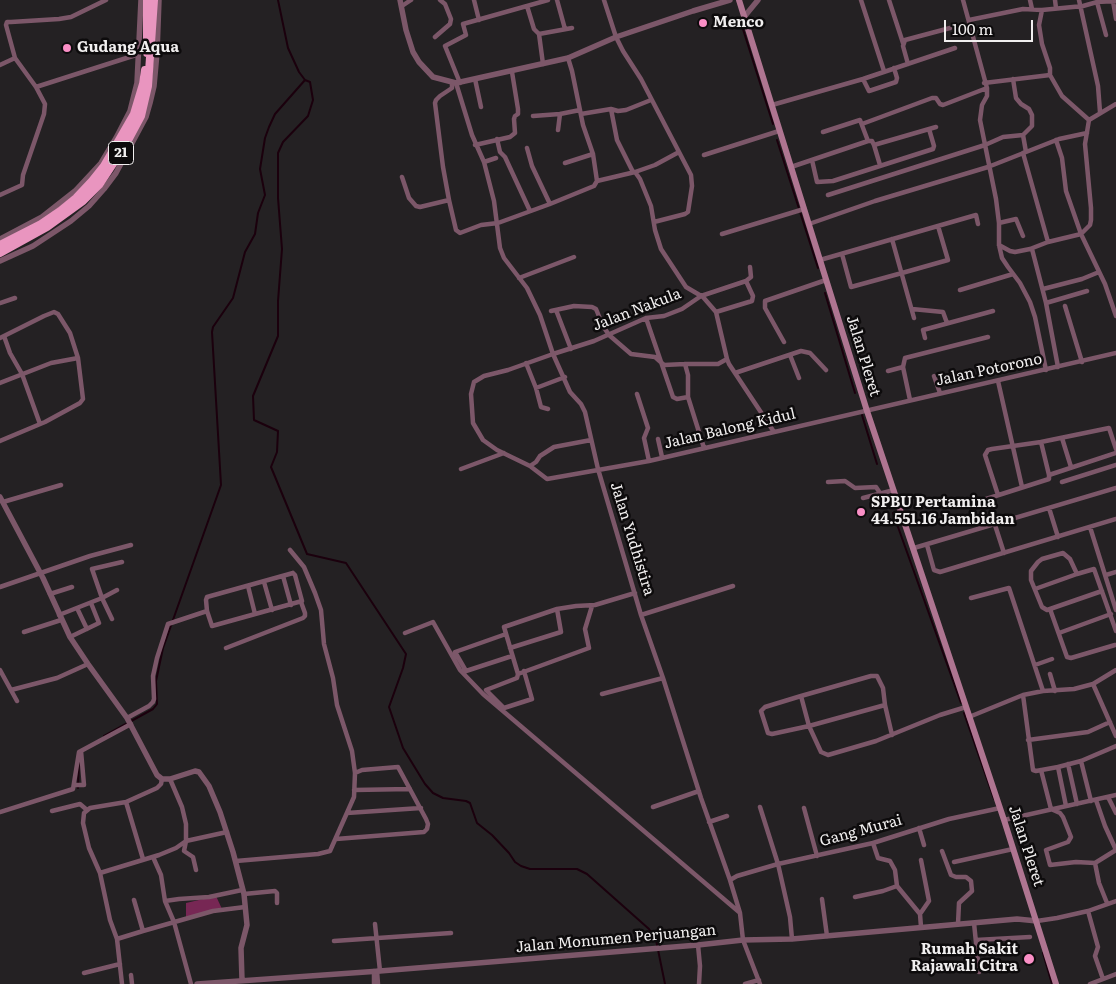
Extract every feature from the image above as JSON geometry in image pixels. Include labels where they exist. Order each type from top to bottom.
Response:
[{"type":"highway","name":"21","points":[[0,245],[60,212],[76,198],[104,166],[120,141],[134,114],[143,84],[147,53],[147,0]]},
{"type":"highway","name":"21","points":[[0,253],[48,227],[84,201],[99,185],[126,144],[141,116],[148,86],[154,0]]},
{"type":"main road","name":"Jalan Pleret","points":[[738,0],[867,410],[1004,820],[1056,984]]},
{"type":"street","points":[[0,195],[20,187],[22,184],[23,175],[44,114],[45,104],[36,87],[15,58],[6,25],[7,22],[71,17],[106,0]]},
{"type":"street","points":[[0,239],[42,217],[60,204],[101,163],[130,111],[137,83],[141,0]]},
{"type":"street","points":[[0,262],[52,235],[71,221],[104,189],[116,173],[146,117],[150,103],[154,86],[157,53],[159,0]]},
{"type":"street","points":[[411,0],[401,3],[406,30],[413,52],[426,70],[433,76],[455,83],[512,72],[568,58],[616,37],[730,0]]},
{"type":"street","points":[[435,38],[450,24],[451,19],[445,4],[440,0]]},
{"type":"street","points":[[474,0],[479,20],[548,0]]},
{"type":"street","points":[[557,0],[565,29]]},
{"type":"street","points":[[604,0],[616,37],[675,142],[678,152],[691,175],[692,182],[688,212],[654,222]]},
{"type":"street","points":[[744,17],[758,0]]},
{"type":"street","points":[[861,0],[884,71]]},
{"type":"street","points":[[889,0],[908,64]]},
{"type":"street","points":[[964,0],[984,83],[987,88],[987,96],[982,105],[980,120],[999,223],[1002,258],[1020,283],[1030,302],[1046,370]]},
{"type":"street","points":[[1030,0],[1032,9]]},
{"type":"street","points":[[1055,0],[1056,8]]},
{"type":"street","points":[[1079,0],[1098,86],[1100,112]]},
{"type":"street","points":[[969,20],[1023,9],[1042,10],[1080,7],[1097,2],[1114,1],[1116,18]]},
{"type":"street","points":[[1097,2],[1106,35]]},
{"type":"street","points":[[528,6],[534,29],[539,34],[543,64]]},
{"type":"street","points":[[1042,10],[1039,25],[1042,44],[1050,68],[1050,75],[1062,96],[1089,120]]},
{"type":"street","name":"Jalan Yudhistira","points":[[479,20],[463,24],[466,35],[445,46],[475,145],[484,162],[498,223],[500,248],[504,258],[527,288],[540,315],[553,354],[570,392],[582,404],[585,412],[598,469],[641,615],[664,678],[709,822],[742,915],[743,940],[760,982]]},
{"type":"street","points":[[539,34],[572,28]]},
{"type":"street","points":[[903,43],[905,40],[950,28]]},
{"type":"street","points":[[772,105],[863,79],[956,48]]},
{"type":"street","points":[[36,87],[139,54]]},
{"type":"street","points":[[0,65],[15,58]]},
{"type":"street","points":[[455,83],[435,103],[442,167],[458,233],[481,225],[498,223],[596,185],[593,154],[580,112],[568,58]]},
{"type":"street","points":[[863,79],[868,91],[879,88],[897,81],[894,68]]},
{"type":"street","points":[[475,145],[510,137],[515,132],[514,119],[518,114],[518,110],[512,72]]},
{"type":"street","points":[[984,83],[1050,75]]},
{"type":"street","points":[[475,79],[481,108]]},
{"type":"street","points":[[828,195],[985,146],[1007,136],[1023,135],[1032,126],[1032,115],[1029,109],[1016,98],[1013,80]]},
{"type":"street","points":[[862,124],[932,98],[936,98],[943,105],[987,88]]},
{"type":"street","points":[[533,116],[611,109],[618,111],[626,110],[651,100]]},
{"type":"street","points":[[1000,245],[1010,251],[1032,249],[1048,242],[1081,234],[1090,225],[1091,208],[1085,144],[1089,120],[1116,104]]},
{"type":"street","points":[[611,109],[617,140],[634,172],[640,179],[651,206],[661,249],[686,287],[700,296],[716,312],[729,364],[774,432]]},
{"type":"street","points":[[558,130],[560,114]]},
{"type":"street","points":[[823,132],[860,120],[868,141]]},
{"type":"street","points":[[874,144],[936,127]]},
{"type":"street","points":[[812,160],[817,182],[833,180],[933,149],[934,146],[929,129]]},
{"type":"street","points":[[704,155],[779,131]]},
{"type":"street","points":[[809,224],[875,201],[988,167],[1056,140],[1087,133]]},
{"type":"street","points":[[1023,135],[1025,152],[1048,242]]},
{"type":"street","points":[[497,139],[500,152],[505,156],[530,211]]},
{"type":"street","points":[[1056,140],[1062,158],[1066,191],[1081,234],[1099,272],[1116,316]]},
{"type":"street","points":[[790,168],[868,141],[872,141],[874,144],[880,165]]},
{"type":"street","points":[[527,148],[532,166],[550,204]]},
{"type":"street","points":[[597,181],[634,172],[678,152]]},
{"type":"street","points":[[565,162],[593,154]]},
{"type":"street","points":[[484,162],[496,158]]},
{"type":"street","points":[[402,177],[410,198],[416,206],[420,207],[449,200]]},
{"type":"street","points":[[722,234],[804,209]]},
{"type":"street","points":[[820,260],[976,215],[978,224]]},
{"type":"street","points":[[999,223],[1016,219],[1023,236]]},
{"type":"street","points":[[842,254],[851,288],[948,260],[938,226]]},
{"type":"street","points":[[892,239],[914,318]]},
{"type":"street","points":[[1032,249],[1043,289],[1058,367]]},
{"type":"street","points":[[519,278],[574,257]]},
{"type":"street","points":[[716,312],[752,300],[753,296],[746,280],[751,276],[750,267]]},
{"type":"street","points":[[1043,289],[1082,279],[1099,272]]},
{"type":"street","points":[[960,290],[1012,274]]},
{"type":"street","name":"Jalan Nakula","points":[[504,453],[483,440],[472,416],[471,387],[478,379],[571,349],[646,318],[664,316],[682,309],[700,296],[746,280]]},
{"type":"street","points":[[784,342],[764,308],[765,301],[826,280]]},
{"type":"street","points":[[1046,303],[1087,291]]},
{"type":"street","points":[[0,302],[16,298]]},
{"type":"street","points":[[571,349],[553,310],[574,306],[592,307],[596,309],[609,334],[631,354],[655,357],[661,363],[668,365],[718,364],[727,358]]},
{"type":"street","points":[[1065,306],[1082,362]]},
{"type":"street","points":[[912,310],[943,312],[947,323]]},
{"type":"street","points":[[925,338],[923,330],[993,311]]},
{"type":"street","points":[[0,441],[40,424],[80,403],[83,399],[78,358],[70,333],[61,317],[54,312],[2,337],[22,374],[40,424]]},
{"type":"street","points":[[646,318],[673,397],[677,399],[688,397]]},
{"type":"street","points":[[910,400],[902,367],[905,358],[949,345],[988,337]]},
{"type":"street","points":[[735,372],[805,351],[826,370]]},
{"type":"street","name":"Jalan Potorono","points":[[867,410],[1116,353]]},
{"type":"street","points":[[790,355],[800,378]]},
{"type":"street","points":[[0,383],[51,363],[78,358]]},
{"type":"street","points":[[526,363],[541,407],[548,409]]},
{"type":"street","points":[[685,364],[688,375],[688,397],[704,448]]},
{"type":"street","points":[[888,371],[902,367]]},
{"type":"street","points":[[934,376],[940,393]]},
{"type":"street","points":[[536,388],[564,377]]},
{"type":"street","points":[[998,381],[1022,488]]},
{"type":"street","points":[[637,394],[648,428],[644,438],[649,461]]},
{"type":"street","name":"Jalan Balong Kidul","points":[[504,453],[530,466],[540,475],[550,480],[598,469],[649,461],[867,410]]},
{"type":"street","points":[[998,495],[986,452],[992,449],[1062,438],[1116,425]]},
{"type":"street","points":[[1049,474],[1116,451],[1109,428]]},
{"type":"street","points":[[1062,438],[1071,467]]},
{"type":"street","points":[[658,439],[662,458]]},
{"type":"street","points":[[530,466],[540,456],[554,447],[591,440]]},
{"type":"street","points":[[983,500],[1049,479],[1041,442]]},
{"type":"street","points":[[461,469],[504,453]]},
{"type":"street","points":[[1062,482],[1116,465]]},
{"type":"street","points":[[828,482],[845,481],[855,488],[876,487],[880,492]]},
{"type":"street","points":[[61,485],[2,503],[40,573],[70,637],[129,721],[154,770],[162,779],[170,779],[195,771],[202,773],[209,786],[227,832],[243,892],[246,930],[240,957],[242,980]]},
{"type":"street","points":[[914,548],[995,526],[1116,488]]},
{"type":"street","points":[[863,498],[880,492],[894,490]]},
{"type":"street","points":[[1049,508],[1058,537]]},
{"type":"street","points":[[927,545],[936,572],[1058,537],[1116,518]]},
{"type":"street","points":[[995,526],[1004,553]]},
{"type":"street","points":[[1090,527],[1116,610]]},
{"type":"street","points":[[0,587],[90,556],[131,545]]},
{"type":"street","points":[[236,861],[328,852],[332,849],[354,797],[355,774],[352,751],[337,705],[333,678],[324,644],[321,610],[304,567],[290,550]]},
{"type":"street","points":[[1077,574],[1072,562],[1063,553],[1042,559],[1034,565],[1031,571],[1032,580],[1042,606],[1047,610],[1102,591]]},
{"type":"street","points":[[90,556],[92,569],[102,598],[112,619]]},
{"type":"street","points":[[92,569],[122,562]]},
{"type":"street","points":[[1035,588],[1094,569],[1116,631]]},
{"type":"street","points":[[1106,575],[1116,572]]},
{"type":"street","points":[[226,648],[305,616],[301,602],[303,600],[295,575],[293,573],[207,597],[207,611],[212,626],[301,602]]},
{"type":"street","points":[[283,576],[291,605]]},
{"type":"street","points":[[264,582],[272,610]]},
{"type":"street","points":[[248,586],[255,614]]},
{"type":"street","points":[[641,615],[734,586]]},
{"type":"street","points":[[50,594],[72,587]]},
{"type":"street","points":[[972,598],[1009,588],[1043,691]]},
{"type":"street","points":[[24,632],[117,590]]},
{"type":"street","points":[[518,674],[504,626],[557,609],[592,606],[635,593]]},
{"type":"street","points":[[70,637],[98,623],[91,603]]},
{"type":"street","points":[[524,671],[532,699],[504,708],[486,690],[517,678],[518,674],[524,671],[588,648],[585,629],[592,606]]},
{"type":"street","points":[[77,608],[86,629]]},
{"type":"street","points":[[510,648],[561,632],[557,609]]},
{"type":"street","points":[[1050,609],[1067,657],[1116,646]]},
{"type":"street","points":[[0,812],[73,789],[75,785],[77,756],[81,751],[129,721],[153,702],[153,676],[156,658],[171,623],[207,611]]},
{"type":"street","points":[[1059,633],[1110,614]]},
{"type":"street","points":[[405,633],[433,622],[460,670],[483,694],[742,915]]},
{"type":"street","points":[[506,634],[456,652],[466,671],[512,656]]},
{"type":"street","points":[[1035,665],[1052,659]]},
{"type":"street","points":[[11,690],[57,678],[88,664]]},
{"type":"street","points":[[0,670],[17,701]]},
{"type":"street","points":[[969,716],[1023,695],[1043,691],[1074,689],[1093,684],[1116,670]]},
{"type":"street","points":[[1050,674],[1055,691]]},
{"type":"street","points":[[885,706],[770,734],[767,731],[762,713],[762,709],[765,707],[874,675],[878,676],[883,688],[892,735]]},
{"type":"street","points":[[602,694],[664,678]]},
{"type":"street","points":[[1093,684],[1116,736]]},
{"type":"street","points":[[1023,695],[1032,768],[1034,771],[1082,761],[1116,746]]},
{"type":"street","points":[[801,696],[809,726],[821,752],[828,755],[892,735],[940,715],[966,707]]},
{"type":"street","points":[[1028,740],[1088,732],[1110,722]]},
{"type":"street","points":[[75,785],[84,785],[81,751]]},
{"type":"street","points":[[1051,809],[1060,813],[1063,817],[1071,837],[1068,842],[1046,850],[1050,865],[1095,863],[1116,850],[1094,800],[1082,761]]},
{"type":"street","points":[[1068,764],[1077,804]]},
{"type":"street","points":[[336,839],[424,832],[427,829],[428,824],[421,808],[396,766],[362,770],[355,774]]},
{"type":"street","points":[[1058,767],[1066,806]]},
{"type":"street","points":[[1041,770],[1051,809]]},
{"type":"street","points":[[122,984],[117,940],[106,908],[100,873],[85,836],[83,817],[87,810],[126,802],[156,788],[161,784],[162,779]]},
{"type":"street","points":[[170,779],[182,808],[187,830],[184,851],[193,857],[196,870]]},
{"type":"street","points":[[354,790],[410,789]]},
{"type":"street","points":[[653,807],[699,791]]},
{"type":"street","points":[[1004,820],[1116,795]]},
{"type":"street","points":[[1108,797],[1116,813]]},
{"type":"street","points":[[126,802],[143,859]]},
{"type":"street","points":[[52,812],[80,804],[87,810]]},
{"type":"street","points":[[760,807],[778,864],[790,917],[792,939]]},
{"type":"street","points":[[347,813],[421,808]]},
{"type":"street","points":[[804,808],[817,856]]},
{"type":"street","name":"Gang Murai","points":[[730,880],[736,876],[778,864],[873,843],[919,828],[1000,808]]},
{"type":"street","points":[[709,822],[726,816]]},
{"type":"street","points":[[919,828],[924,845]]},
{"type":"street","points":[[100,873],[154,857],[176,848],[186,841],[227,832]]},
{"type":"street","points":[[873,843],[878,858],[890,861],[893,866],[897,886],[920,914],[921,927]]},
{"type":"street","points":[[954,862],[1013,849]]},
{"type":"street","points":[[942,851],[951,876],[956,878],[966,877],[971,881],[972,892],[959,903],[958,924]]},
{"type":"street","points":[[154,857],[161,874],[165,901],[174,922],[191,984]]},
{"type":"street","points":[[920,914],[929,901],[921,860]]},
{"type":"street","points":[[1095,863],[1099,883],[1107,903]]},
{"type":"street","points":[[855,897],[897,886]]},
{"type":"street","points":[[165,901],[243,892],[275,891],[277,893],[277,903]]},
{"type":"street","points":[[822,899],[827,936]]},
{"type":"street","points":[[134,900],[143,931]]},
{"type":"street","points":[[1037,921],[1088,911],[1116,900]]},
{"type":"street","points":[[117,940],[174,922],[213,912],[245,907]]},
{"type":"street","points":[[1088,911],[1098,947],[1095,956],[1104,979],[1108,984]]},
{"type":"street","name":"Jalan Monumen Perjuangan","points":[[196,984],[651,949],[743,940],[792,939],[1018,919],[1037,921]]},
{"type":"street","points":[[974,923],[978,972]]},
{"type":"street","points":[[375,924],[377,938],[376,984]]},
{"type":"street","points":[[334,941],[451,933]]},
{"type":"street","points":[[976,940],[1030,937]]},
{"type":"street","points":[[698,945],[699,984]]},
{"type":"street","points":[[84,973],[120,964]]},
{"type":"street","points":[[1090,984],[1116,974]]},
{"type":"street","points":[[131,975],[132,984]]},
{"type":"street","points":[[745,984],[760,982]]},
{"type":"shaded area","points":[[216,896],[222,909],[186,918],[186,903]]},
{"type":"waterway","points":[[278,0],[288,48],[299,72],[305,80],[310,82],[313,100],[308,116],[283,142],[278,153],[278,198],[282,249],[278,301],[278,336],[253,396],[254,420],[278,431],[277,452],[271,467],[307,554],[346,563],[406,654],[389,707],[403,748],[425,784],[433,793],[443,798],[470,803],[477,823],[492,835],[515,862],[521,866],[530,869],[577,869],[587,874],[649,929],[656,940],[665,984]]},
{"type":"waterway","points":[[742,26],[773,124]]},
{"type":"waterway","points":[[104,736],[153,709],[157,704],[156,681],[163,648],[221,485],[213,327],[233,298],[245,252],[255,234],[258,213],[265,195],[260,169],[265,138],[269,127],[275,114],[305,80]]},
{"type":"waterway","points":[[777,140],[818,268]]},
{"type":"waterway","points":[[825,293],[855,393]]},
{"type":"waterway","points":[[862,415],[877,464]]},
{"type":"waterway","points":[[893,513],[961,703]]},
{"type":"waterway","points":[[964,713],[994,799]]},
{"type":"waterway","points":[[78,788],[79,762]]},
{"type":"waterway","points":[[1043,953],[1052,984]]},
{"type":"place","name":"Menco","points":[[703,23]]},
{"type":"place","name":"Gudang Aqua","points":[[67,48]]},
{"type":"place","name":"SPBU Pertamina 44.551.16 Jambidan","points":[[861,512]]},
{"type":"place","name":"Rumah Sakit Rajawali Citra","points":[[1029,959]]}]
